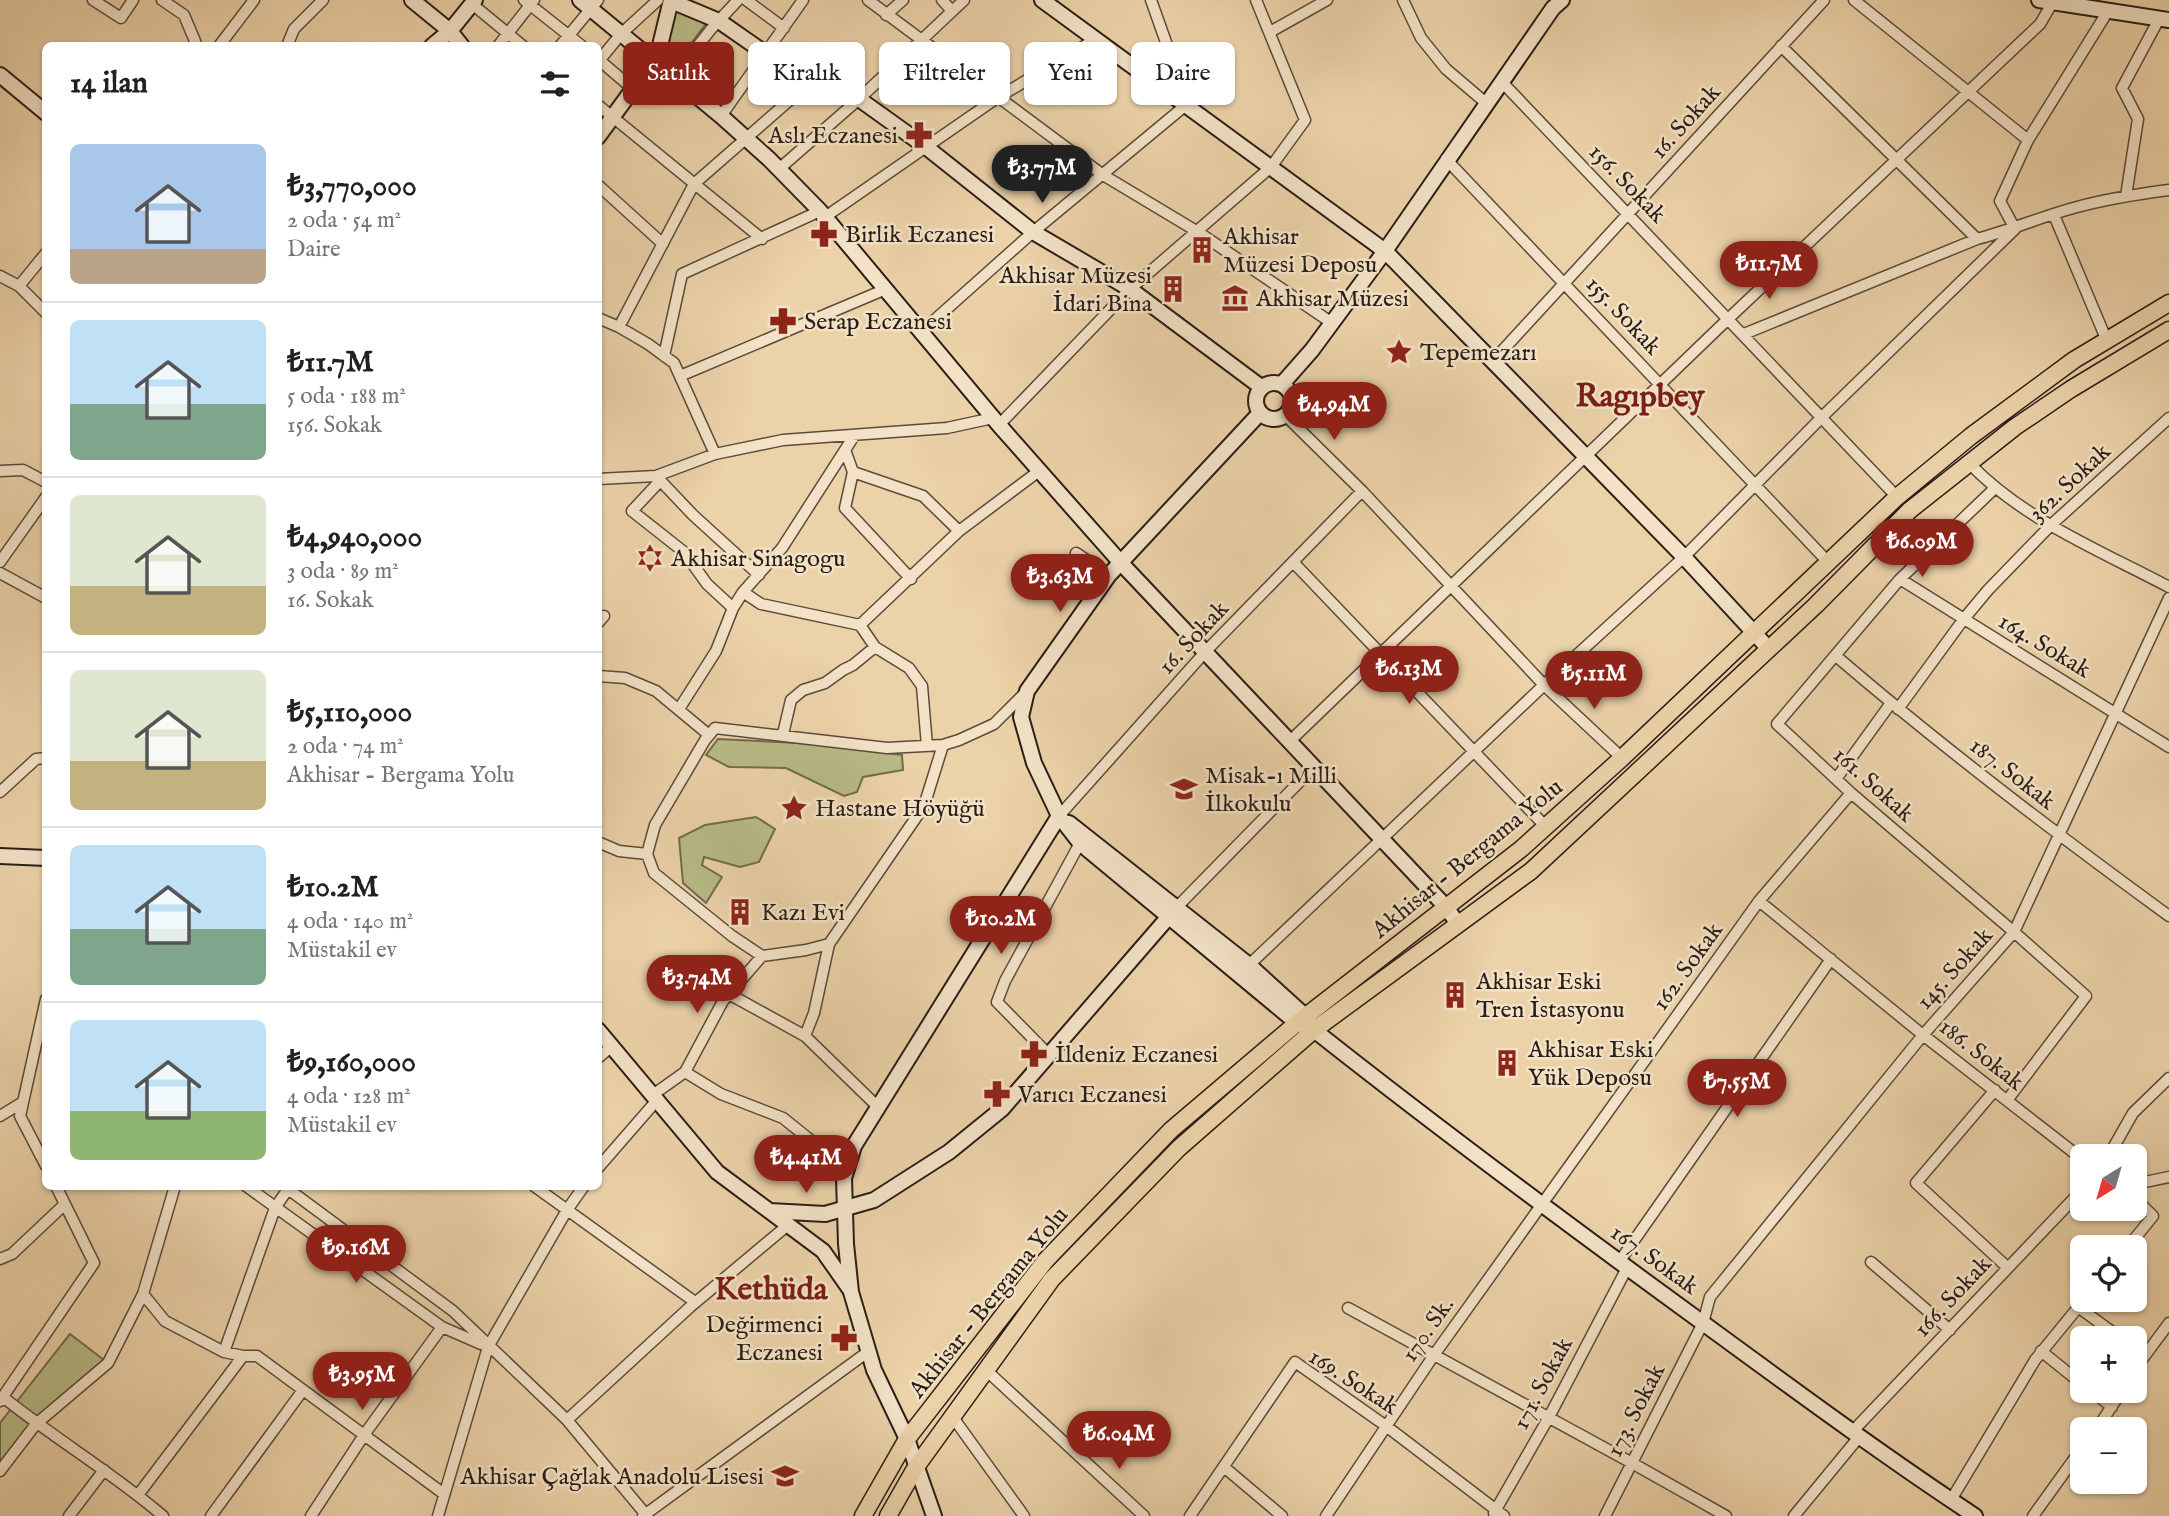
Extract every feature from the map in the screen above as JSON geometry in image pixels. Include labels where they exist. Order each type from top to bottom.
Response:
[{"type":"main road","name":"Akhisar - Bergama Yolu","points":[[863,1516],[907,1439],[1046,1260],[1171,1130],[1521,849],[1622,758],[1897,497],[2016,400],[2169,303]]},
{"type":"main road","name":"Akhisar - Bergama Yolu","points":[[888,1516],[916,1467],[1052,1279],[1305,1023],[1458,924],[1531,871],[1769,649],[1910,510],[2015,427],[2071,389],[2169,330]]},
{"type":"street","points":[[93,0],[121,18],[133,0]]},
{"type":"street","points":[[162,0],[184,15],[195,42]]},
{"type":"street","points":[[222,42],[254,0]]},
{"type":"street","points":[[289,42],[294,29],[323,0]]},
{"type":"street","points":[[412,0],[450,31],[459,42]]},
{"type":"street","points":[[602,56],[621,34],[658,0]]},
{"type":"street","points":[[661,42],[671,0],[719,21],[750,42]]},
{"type":"street","points":[[702,42],[738,0]]},
{"type":"street","points":[[746,0],[784,28]]},
{"type":"street","points":[[774,42],[803,0]]},
{"type":"street","points":[[867,0],[920,41]]},
{"type":"street","points":[[887,15],[903,0]]},
{"type":"street","points":[[942,0],[952,11]]},
{"type":"street","points":[[865,93],[964,0]]},
{"type":"street","points":[[1042,0],[1131,65]]},
{"type":"street","points":[[1151,0],[1166,42]]},
{"type":"street","points":[[602,479],[658,478],[715,454],[783,440],[996,422],[1130,289],[1270,167],[1305,120],[1256,0]]},
{"type":"street","points":[[1270,32],[1327,0]]},
{"type":"street","points":[[1403,0],[1421,38],[1446,69],[1486,103]]},
{"type":"street","name":"16. Sokak","points":[[1492,362],[1824,0]]},
{"type":"street","points":[[1854,0],[2028,140]]},
{"type":"street","points":[[501,42],[529,1],[577,42]]},
{"type":"street","points":[[1290,741],[1728,319],[2040,24],[2049,1],[2164,19],[2122,88],[2138,119],[2126,196]]},
{"type":"street","points":[[437,42],[450,31],[473,2],[518,42]]},
{"type":"street","points":[[563,42],[589,3],[631,42]]},
{"type":"street","points":[[1282,384],[1332,323],[1385,251],[1446,159],[1557,3]]},
{"type":"street","points":[[2015,229],[2000,201],[2028,140],[2108,11]]},
{"type":"street","points":[[1010,91],[1096,39]]},
{"type":"street","points":[[1781,46],[1977,239]]},
{"type":"street","points":[[602,63],[623,80]]},
{"type":"street","points":[[0,75],[42,110]]},
{"type":"street","points":[[721,116],[748,78]]},
{"type":"street","name":"156. Sokak","points":[[1501,81],[1897,497]]},
{"type":"street","points":[[865,103],[926,147],[1033,232],[1130,289],[1261,387]]},
{"type":"street","points":[[602,132],[623,104]]},
{"type":"street","points":[[707,105],[779,169],[823,214],[996,422],[1121,563],[1314,766],[1458,924]]},
{"type":"street","points":[[619,327],[694,184],[782,105]]},
{"type":"street","points":[[779,169],[852,105]]},
{"type":"street","points":[[664,356],[682,274],[823,214],[988,105]]},
{"type":"street","points":[[1008,105],[1103,175],[1198,232],[1332,323]]},
{"type":"street","points":[[921,332],[1033,232],[1186,105],[1385,251],[1684,557],[1769,649]]},
{"type":"street","points":[[602,108],[762,239]]},
{"type":"street","name":"155. Sokak","points":[[1446,159],[1828,562]]},
{"type":"street","points":[[602,189],[663,244]]},
{"type":"street","points":[[1744,334],[1977,239],[2126,196],[2169,190]]},
{"type":"street","points":[[2054,215],[2107,341]]},
{"type":"street","points":[[1250,965],[1381,838],[1684,557],[1822,417],[2015,229]]},
{"type":"street","points":[[19,286],[42,258]]},
{"type":"street","points":[[0,276],[19,286],[42,309]]},
{"type":"street","points":[[680,376],[886,289]]},
{"type":"street","points":[[602,320],[619,327],[674,363],[715,454]]},
{"type":"street","points":[[1271,382],[1282,384],[1290,391],[1292,406],[1285,415],[1275,419],[1260,413],[1256,397],[1261,387],[1271,382]]},
{"type":"street","points":[[762,956],[732,936],[654,873],[647,854],[655,825],[715,728],[887,748],[943,745],[994,724],[1027,691],[1109,575],[1260,413]]},
{"type":"street","points":[[1285,415],[1362,491],[1450,588],[1544,685],[1622,758]]},
{"type":"street","name":"362. Sokak","points":[[1836,779],[1988,590],[2052,525],[2168,420]]},
{"type":"street","points":[[679,709],[716,651],[733,608],[743,592],[782,548],[854,436]]},
{"type":"street","points":[[845,450],[853,471],[845,508],[911,579]]},
{"type":"street","points":[[1970,464],[1995,488],[2052,525],[2169,587]]},
{"type":"street","points":[[0,471],[23,470],[42,480]]},
{"type":"street","points":[[853,471],[923,496],[959,531]]},
{"type":"street","points":[[860,625],[959,531],[1039,471]]},
{"type":"street","points":[[658,478],[693,515],[759,575]]},
{"type":"street","points":[[658,478],[632,511],[684,552],[707,584],[733,608]]},
{"type":"street","points":[[1836,656],[1900,579],[1995,488]]},
{"type":"street","name":"16. Sokak","points":[[1059,816],[1206,651],[1362,491]]},
{"type":"street","points":[[0,562],[42,503]]},
{"type":"street","points":[[1076,553],[1109,575]]},
{"type":"street","points":[[1294,563],[1546,827]]},
{"type":"street","points":[[0,573],[42,596]]},
{"type":"street","name":"164. Sokak","points":[[1900,579],[2169,747]]},
{"type":"street","points":[[743,592],[761,604],[860,625],[875,647],[909,668],[922,686],[927,746]]},
{"type":"street","name":"145. Sokak","points":[[1703,1323],[1710,1297],[1923,1035],[2014,932],[2169,598]]},
{"type":"street","points":[[783,734],[791,700],[803,690],[825,683],[853,666],[875,647]]},
{"type":"street","name":"187. Sokak","points":[[1836,656],[1894,706],[2059,836],[2169,916]]},
{"type":"street","name":"161. Sokak","points":[[1836,656],[1777,724],[1851,793],[2085,996],[2008,1099]]},
{"type":"street","points":[[602,676],[625,678],[656,691],[709,735]]},
{"type":"street","points":[[1027,691],[1021,716],[1034,763],[1059,816],[1080,844],[1250,965],[1305,1023]]},
{"type":"street","points":[[805,1036],[814,1013],[829,944],[924,806],[943,745]]},
{"type":"street","points":[[0,792],[36,759],[42,758]]},
{"type":"street","points":[[770,1211],[825,1214],[873,1200],[949,1152],[1002,1109],[1173,911],[1314,766]]},
{"type":"street","name":"162. Sokak","points":[[1542,1203],[1759,901],[1851,793]]},
{"type":"street","points":[[1059,816],[1081,830],[1305,1023]]},
{"type":"street","points":[[934,1516],[907,1439],[874,1370],[851,1292],[844,1178],[853,1146],[1059,816]]},
{"type":"street","points":[[602,844],[619,851],[647,854]]},
{"type":"street","points":[[1049,1055],[997,1002],[1005,981],[1080,844]]},
{"type":"street","points":[[0,856],[42,858]]},
{"type":"street","name":"186. Sokak","points":[[1759,901],[1923,1035],[2070,1149]]},
{"type":"street","points":[[602,1163],[656,1097],[685,1072],[711,1021],[729,994],[762,956],[829,944]]},
{"type":"street","name":"171. Sokak","points":[[1497,1514],[1549,1417],[1623,1265],[1831,959]]},
{"type":"street","points":[[729,994],[805,1036],[877,1106]]},
{"type":"street","points":[[42,1017],[20,1116],[42,1158]]},
{"type":"street","name":"167. Sokak","points":[[1305,1023],[1415,1110],[1623,1265],[1856,1434],[1975,1516]]},
{"type":"street","points":[[602,1035],[718,1172],[823,1251],[851,1292]]},
{"type":"street","points":[[602,1055],[612,1046]]},
{"type":"street","points":[[685,1072],[720,1094],[783,1118],[824,1151],[844,1178]]},
{"type":"street","points":[[2115,1144],[2133,1113],[2169,1078]]},
{"type":"street","points":[[1995,1090],[1916,1183],[2007,1267]]},
{"type":"street","points":[[0,1116],[23,1102]]},
{"type":"street","points":[[2147,1182],[2169,1177]]},
{"type":"street","points":[[58,1190],[94,1263],[2,1399],[138,1494],[163,1516]]},
{"type":"street","points":[[0,1471],[36,1424],[108,1363],[143,1294],[174,1190]]},
{"type":"street","points":[[251,1190],[442,1327],[488,1347]]},
{"type":"street","points":[[224,1352],[275,1208],[285,1190]]},
{"type":"street","points":[[291,1190],[453,1311],[568,1420],[645,1516],[869,1352]]},
{"type":"street","points":[[540,1190],[695,1302]]},
{"type":"street","points":[[438,1516],[488,1347],[581,1190]]},
{"type":"street","name":"166. Sokak","points":[[1794,1516],[1856,1434],[2007,1267],[2070,1202]]},
{"type":"street","name":"170. Sk.","points":[[1325,1516],[1434,1355],[1542,1203]]},
{"type":"street","points":[[0,1259],[12,1254],[65,1205]]},
{"type":"street","points":[[2138,1235],[2153,1216],[2147,1210]]},
{"type":"street","points":[[568,1420],[695,1302],[788,1225]]},
{"type":"street","points":[[1871,1262],[1950,1330]]},
{"type":"street","points":[[143,1294],[165,1321],[224,1352],[257,1356],[444,1494]]},
{"type":"street","points":[[1348,1308],[1726,1516]]},
{"type":"street","points":[[1951,1500],[2013,1393],[2042,1350],[2074,1312]]},
{"type":"street","points":[[2091,1312],[2107,1326]]},
{"type":"street","name":"173. Sokak","points":[[1605,1516],[1703,1323]]},
{"type":"street","points":[[2147,1344],[2169,1323]]},
{"type":"street","points":[[311,1516],[364,1435],[442,1327]]},
{"type":"street","points":[[2042,1350],[2070,1374]]},
{"type":"street","points":[[138,1494],[243,1356]]},
{"type":"street","name":"169. Sokak","points":[[1191,1516],[1295,1362],[1385,1426],[1497,1514]]},
{"type":"street","points":[[986,1370],[1144,1516]]},
{"type":"street","points":[[211,1516],[303,1390]]},
{"type":"street","points":[[2106,1403],[2112,1408]]},
{"type":"street","points":[[2105,1417],[2115,1403]]},
{"type":"street","points":[[952,1416],[1024,1516]]},
{"type":"street","points":[[2033,1516],[2070,1465]]},
{"type":"street","points":[[1224,1466],[1282,1516]]},
{"type":"street","points":[[69,1516],[104,1470]]},
{"type":"green space","points":[[675,6],[708,21],[692,42],[667,42]]},
{"type":"green space","points":[[718,739],[819,744],[902,755],[903,770],[863,777],[857,792],[844,796],[786,768],[729,767],[706,755]]},
{"type":"green space","points":[[756,817],[775,829],[759,862],[740,867],[704,857],[702,865],[722,877],[706,903],[683,883],[679,838],[705,825]]},
{"type":"green space","points":[[70,1334],[104,1360],[37,1417],[0,1464],[0,1423]]},
{"type":"place","name":"Aslı Eczanesi","points":[[919,135]]},
{"type":"place","name":"Birlik Eczanesi","points":[[824,234]]},
{"type":"place","name":"Akhisar Müzesi Deposu","points":[[1202,250]]},
{"type":"place","name":"Akhisar Müzesi İdari Bina","points":[[1173,289]]},
{"type":"place","name":"Akhisar Müzesi","points":[[1235,298]]},
{"type":"place","name":"Serap Eczanesi","points":[[783,321]]},
{"type":"place","name":"Tepemezarı","points":[[1399,352]]},
{"type":"place","name":"Akhisar Sinagogu","points":[[650,558]]},
{"type":"place","name":"Misak-ı Milli İlkokulu","points":[[1184,789]]},
{"type":"place","name":"Hastane Höyüğü","points":[[794,808]]},
{"type":"place","name":"Kazı Evi","points":[[740,912]]},
{"type":"place","name":"Akhisar Eski Tren İstasyonu","points":[[1455,995]]},
{"type":"place","name":"İldeniz Eczanesi","points":[[1034,1054]]},
{"type":"place","name":"Akhisar Eski Yük Deposu","points":[[1507,1063]]},
{"type":"place","name":"Varıcı Eczanesi","points":[[997,1094]]},
{"type":"place","name":"Değirmenci Eczanesi","points":[[844,1338]]},
{"type":"place","name":"Akhisar Çağlak Anadolu Lisesi","points":[[785,1476]]},
{"type":"district","name":"Ragıpbey","points":[[1640,395]]},
{"type":"district","name":"Kethüda","points":[[771,1288]]}]
